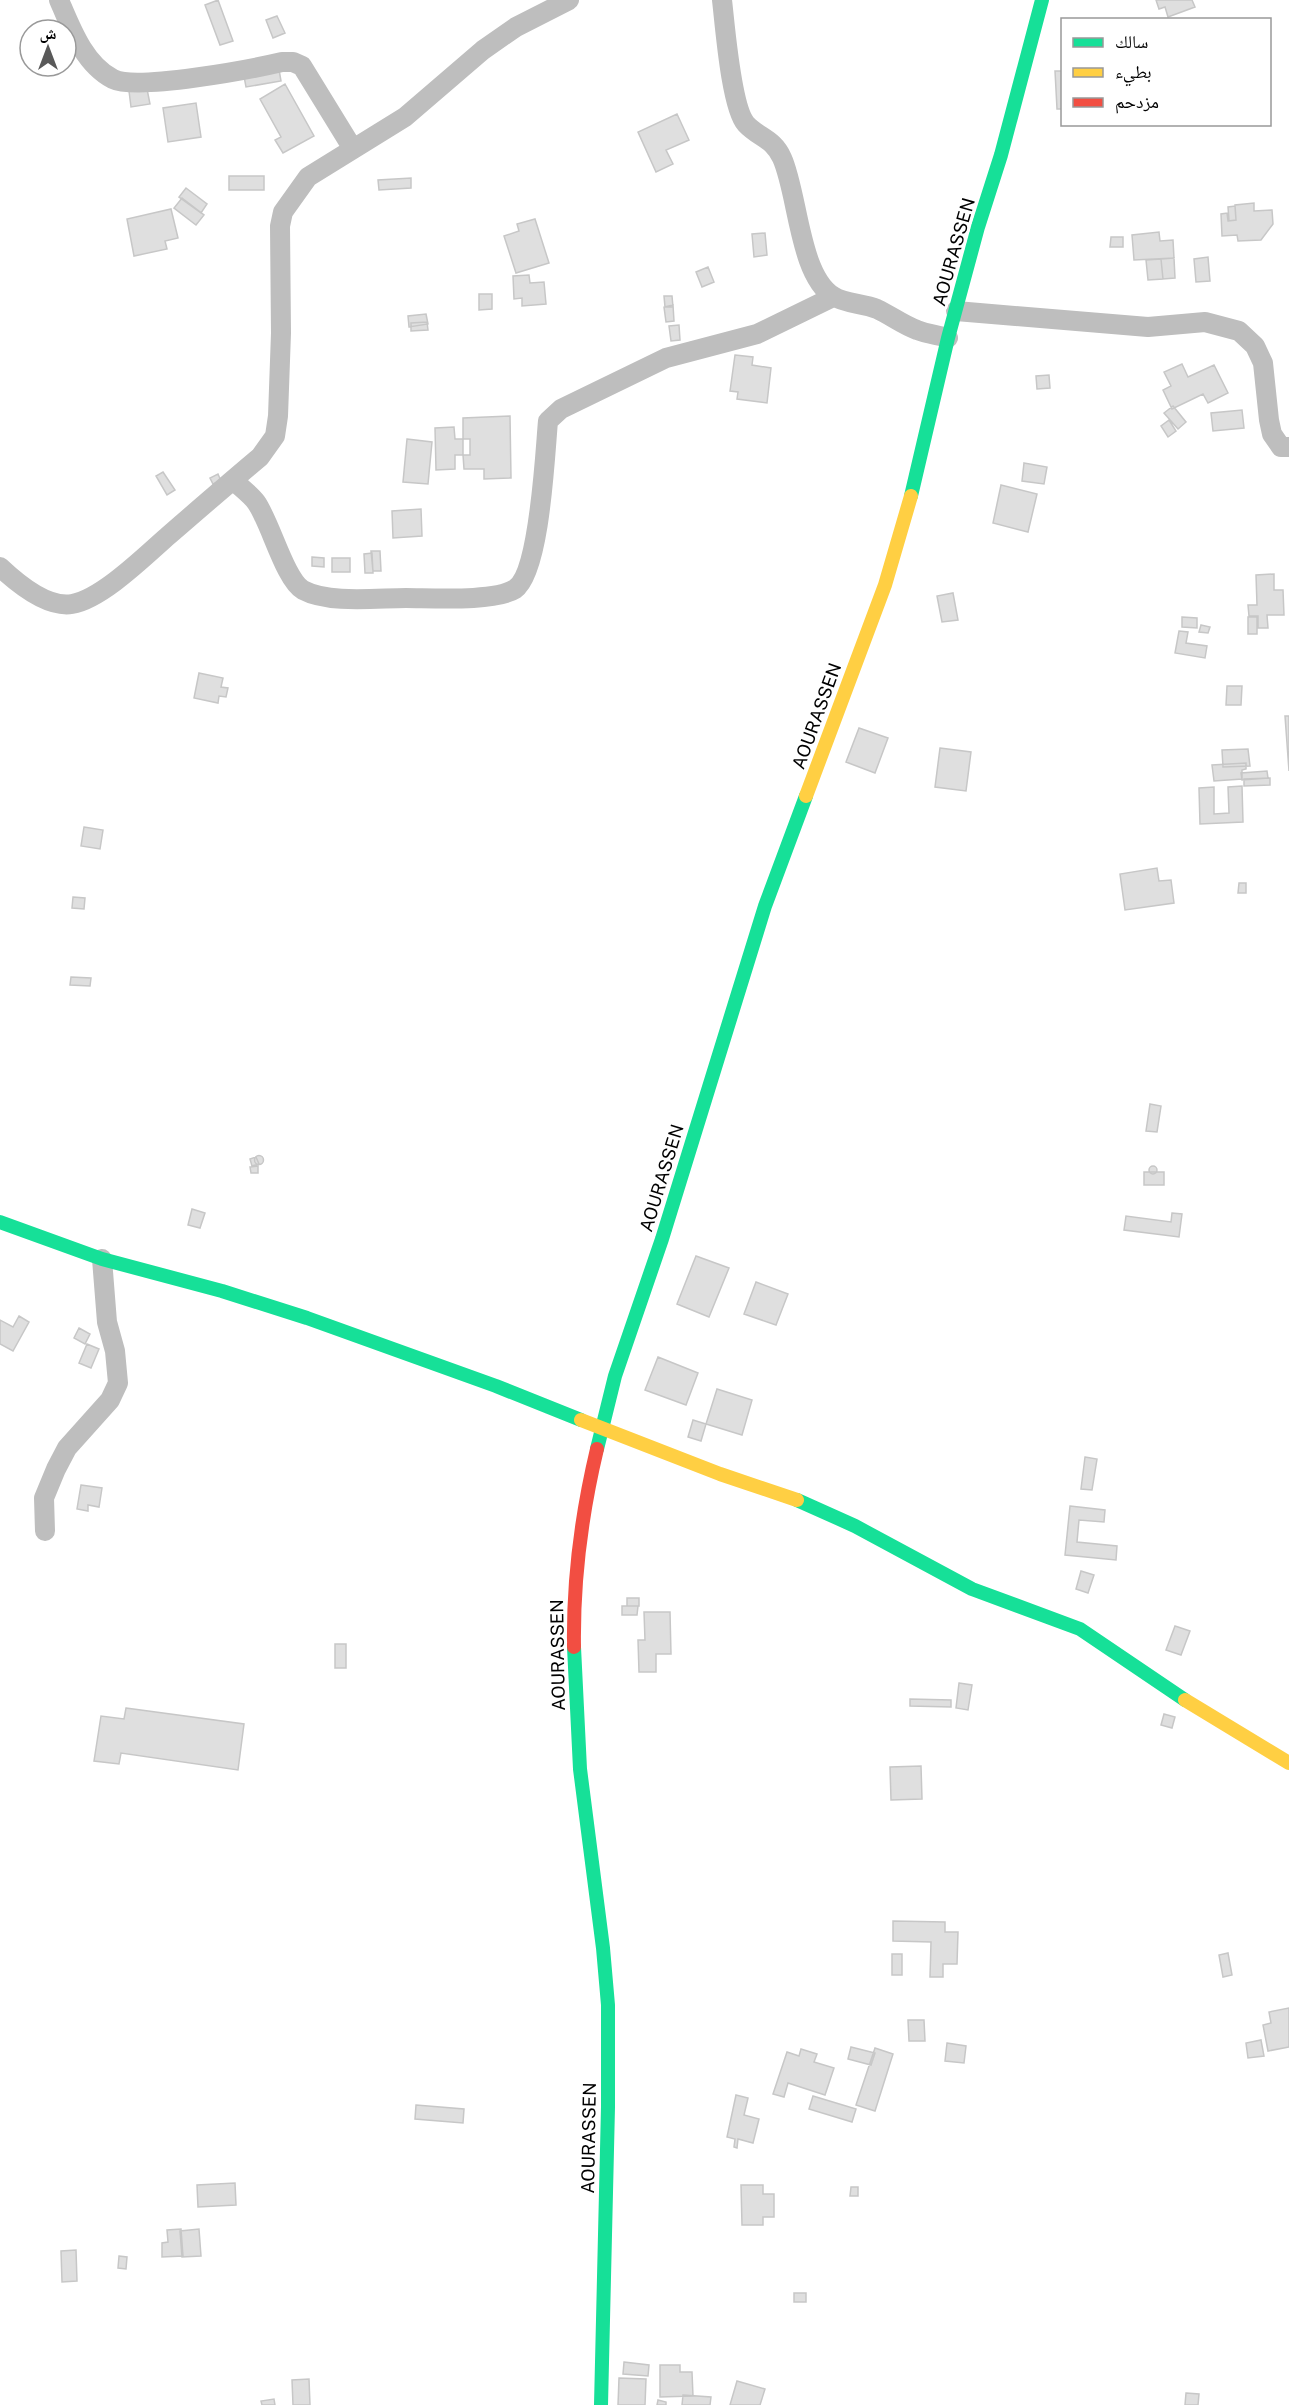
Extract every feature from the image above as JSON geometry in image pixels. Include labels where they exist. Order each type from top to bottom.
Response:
[{"type":"street","points":[[59,0],[81,47],[98,66],[114,79],[141,83],[220,74],[282,62],[293,62],[302,66],[353,149]]},
{"type":"street","points":[[0,567],[17,583],[47,599],[63,604],[74,604],[114,582],[260,457],[275,436],[278,416],[281,333],[280,248],[283,212],[308,177],[405,117],[483,50],[516,27],[569,0]]},
{"type":"street","points":[[722,0],[729,66],[740,114],[746,124],[772,142],[781,154],[787,169],[790,189],[811,266],[819,283],[833,297],[874,308],[916,330],[948,338]]},
{"type":"street","name":"AOURASSEN","points":[[601,2405],[608,2005],[580,1768],[574,1636],[575,1587],[591,1470],[615,1376],[662,1239],[765,906],[885,585],[905,521],[948,338],[978,227],[1001,155],[1042,0]]},
{"type":"street","points":[[233,480],[256,502],[276,540],[289,574],[301,589],[325,597],[452,599],[504,594],[516,588],[525,578],[540,516],[548,421],[561,409],[666,358],[757,334],[833,297]]},
{"type":"street","points":[[956,311],[1148,327],[1205,322],[1239,331],[1255,346],[1263,363],[1272,434],[1281,447],[1289,447]]},
{"type":"street","points":[[0,1222],[102,1259],[307,1318],[496,1386],[720,1474],[786,1495],[855,1526],[972,1589],[1080,1629],[1133,1662],[1193,1705],[1289,1763]]},
{"type":"street","points":[[45,1531],[44,1498],[56,1469],[67,1448],[110,1400],[118,1383],[115,1351],[107,1322],[102,1259]]},
{"type":"building","points":[[218,0],[233,41],[220,45],[205,5]]},
{"type":"building","points":[[1156,0],[1192,0],[1195,7],[1168,17],[1165,7],[1159,9]]},
{"type":"building","points":[[277,16],[285,33],[273,38],[266,20]]},
{"type":"building","points":[[278,64],[281,81],[246,87],[243,71]]},
{"type":"building","points":[[1055,71],[1061,71],[1061,109],[1057,109]]},
{"type":"building","points":[[285,84],[314,136],[283,153],[275,140],[281,137],[260,99]]},
{"type":"building","points":[[147,89],[150,104],[131,107],[129,91]]},
{"type":"building","points":[[196,103],[201,137],[168,142],[163,108]]},
{"type":"building","points":[[677,114],[689,140],[666,150],[673,164],[656,172],[638,132]]},
{"type":"building","points":[[229,176],[264,176],[264,190],[229,190]]},
{"type":"building","points":[[411,178],[411,188],[379,190],[378,180]]},
{"type":"building","points":[[186,188],[207,204],[201,213],[179,197]]},
{"type":"building","points":[[182,198],[204,215],[196,225],[174,208]]},
{"type":"building","points":[[1254,203],[1254,211],[1272,210],[1273,224],[1261,240],[1238,241],[1237,235],[1222,236],[1221,214],[1227,213],[1228,221],[1236,220],[1235,205]]},
{"type":"building","points":[[1235,206],[1236,220],[1229,221],[1228,207]]},
{"type":"building","points":[[171,209],[178,238],[165,241],[167,249],[134,256],[127,219]]},
{"type":"building","points":[[535,219],[549,263],[516,273],[504,236],[519,231],[517,224]]},
{"type":"building","points":[[1159,232],[1160,241],[1173,240],[1174,258],[1134,260],[1132,235]]},
{"type":"building","points":[[765,233],[767,255],[754,257],[752,234]]},
{"type":"building","points":[[1111,237],[1123,237],[1123,247],[1110,247]]},
{"type":"building","points":[[1208,257],[1210,281],[1196,282],[1194,259]]},
{"type":"building","points":[[1174,258],[1175,278],[1163,279],[1161,259]]},
{"type":"building","points":[[1161,259],[1163,279],[1148,280],[1146,260]]},
{"type":"building","points":[[708,267],[714,282],[702,287],[696,272]]},
{"type":"building","points":[[529,275],[530,283],[544,282],[546,304],[522,306],[522,298],[514,299],[513,276]]},
{"type":"building","points":[[479,294],[492,294],[492,309],[479,310]]},
{"type":"building","points":[[664,296],[672,296],[673,307],[665,307]]},
{"type":"building","points":[[673,305],[674,321],[666,322],[664,307]]},
{"type":"building","points":[[426,314],[428,324],[409,327],[408,316]]},
{"type":"building","points":[[427,322],[428,330],[411,331],[411,323]]},
{"type":"building","points":[[679,325],[680,340],[671,341],[669,326]]},
{"type":"building","points":[[735,355],[753,357],[752,365],[771,368],[767,403],[737,399],[738,392],[730,391]]},
{"type":"building","points":[[1182,364],[1188,377],[1214,365],[1228,393],[1208,403],[1203,394],[1172,409],[1163,390],[1171,386],[1164,372]]},
{"type":"building","points":[[1049,375],[1050,388],[1037,389],[1036,376]]},
{"type":"building","points":[[1173,406],[1186,422],[1178,429],[1164,413]]},
{"type":"building","points":[[1242,410],[1244,428],[1213,431],[1211,413]]},
{"type":"building","points":[[510,416],[511,478],[484,479],[484,469],[464,469],[463,455],[470,455],[470,439],[463,439],[463,418]]},
{"type":"building","points":[[1169,420],[1176,431],[1168,437],[1161,426]]},
{"type":"building","points":[[454,427],[455,439],[463,439],[463,455],[455,455],[455,469],[436,470],[435,428]]},
{"type":"building","points":[[407,439],[432,442],[428,484],[403,482]]},
{"type":"building","points":[[1024,463],[1047,467],[1044,484],[1022,481]]},
{"type":"building","points":[[163,472],[175,490],[167,495],[156,476]]},
{"type":"building","points":[[218,474],[221,481],[213,484],[210,478]]},
{"type":"building","points":[[1001,485],[1037,494],[1028,532],[993,523]]},
{"type":"building","points":[[421,509],[422,536],[393,538],[392,511]]},
{"type":"building","points":[[371,551],[380,551],[381,571],[373,571]]},
{"type":"building","points":[[372,553],[373,573],[365,573],[364,554]]},
{"type":"building","points":[[312,557],[324,558],[324,567],[312,566]]},
{"type":"building","points":[[332,558],[350,558],[350,572],[332,572]]},
{"type":"building","points":[[1274,574],[1274,590],[1283,590],[1284,615],[1267,615],[1268,628],[1258,628],[1258,616],[1249,616],[1248,605],[1257,605],[1256,575]]},
{"type":"building","points":[[953,593],[958,620],[942,622],[937,596]]},
{"type":"building","points":[[1182,617],[1197,618],[1197,628],[1182,627]]},
{"type":"building","points":[[1248,617],[1257,617],[1257,634],[1248,634]]},
{"type":"building","points":[[1201,625],[1210,627],[1208,633],[1199,632]]},
{"type":"building","points":[[1179,631],[1188,632],[1186,643],[1207,646],[1205,658],[1175,653]]},
{"type":"building","points":[[199,673],[223,678],[221,687],[228,688],[226,697],[219,696],[218,703],[194,698]]},
{"type":"building","points":[[1227,686],[1242,686],[1241,705],[1226,705]]},
{"type":"building","points":[[1285,716],[1289,716],[1289,771]]},
{"type":"building","points":[[859,728],[888,738],[875,773],[846,762]]},
{"type":"building","points":[[940,748],[971,752],[966,791],[935,787]]},
{"type":"building","points":[[1248,749],[1250,766],[1223,767],[1222,750]]},
{"type":"building","points":[[1246,763],[1246,769],[1242,770],[1242,779],[1214,781],[1212,765]]},
{"type":"building","points":[[1267,771],[1268,778],[1242,780],[1241,773]]},
{"type":"building","points":[[1270,778],[1270,785],[1244,786],[1244,779]]},
{"type":"building","points":[[1242,786],[1243,822],[1200,824],[1199,788],[1214,787],[1214,814],[1229,813],[1228,787]]},
{"type":"building","points":[[84,827],[103,830],[100,849],[81,846]]},
{"type":"building","points":[[1157,868],[1159,881],[1171,880],[1174,903],[1125,910],[1120,874]]},
{"type":"building","points":[[1239,883],[1246,883],[1246,893],[1238,893]]},
{"type":"building","points":[[73,897],[85,898],[84,909],[72,908]]},
{"type":"building","points":[[71,977],[91,978],[90,986],[70,985]]},
{"type":"building","points":[[1150,1104],[1161,1106],[1157,1132],[1146,1131]]},
{"type":"building","points":[[259,1156],[263,1160],[259,1164],[255,1160]]},
{"type":"building","points":[[256,1157],[259,1164],[252,1166],[250,1159]]},
{"type":"building","points":[[258,1166],[258,1173],[251,1173],[250,1167]]},
{"type":"building","points":[[1153,1166],[1157,1170],[1153,1174],[1149,1170]]},
{"type":"building","points":[[1144,1172],[1164,1172],[1164,1185],[1144,1185]]},
{"type":"building","points":[[192,1209],[205,1213],[200,1228],[188,1225]]},
{"type":"building","points":[[1172,1213],[1182,1214],[1179,1237],[1124,1230],[1126,1216],[1171,1222]]},
{"type":"building","points":[[696,1256],[729,1268],[709,1317],[677,1304]]},
{"type":"building","points":[[756,1282],[788,1294],[776,1325],[744,1314]]},
{"type":"building","points":[[19,1316],[29,1322],[13,1351],[0,1344],[0,1320],[13,1327]]},
{"type":"building","points":[[79,1328],[90,1334],[85,1344],[74,1338]]},
{"type":"building","points":[[87,1344],[99,1349],[91,1368],[79,1363]]},
{"type":"building","points":[[658,1357],[698,1373],[686,1405],[645,1390]]},
{"type":"building","points":[[717,1389],[752,1400],[742,1435],[706,1424]]},
{"type":"building","points":[[693,1420],[706,1424],[701,1441],[688,1437]]},
{"type":"building","points":[[1085,1457],[1097,1459],[1092,1490],[1081,1489]]},
{"type":"building","points":[[81,1485],[102,1488],[99,1507],[88,1505],[88,1511],[77,1509]]},
{"type":"building","points":[[1070,1506],[1105,1510],[1104,1522],[1079,1520],[1077,1542],[1117,1546],[1116,1560],[1065,1555]]},
{"type":"building","points":[[1081,1571],[1094,1575],[1088,1593],[1076,1589]]},
{"type":"building","points":[[627,1598],[639,1598],[639,1606],[627,1606]]},
{"type":"building","points":[[622,1606],[638,1606],[637,1615],[622,1615]]},
{"type":"building","points":[[644,1612],[670,1612],[671,1654],[656,1654],[656,1672],[639,1672],[638,1640],[645,1640]]},
{"type":"building","points":[[1175,1626],[1190,1631],[1181,1655],[1166,1650]]},
{"type":"building","points":[[335,1644],[346,1644],[346,1668],[335,1668]]},
{"type":"building","points":[[959,1683],[972,1685],[968,1710],[956,1708]]},
{"type":"building","points":[[910,1699],[951,1700],[951,1707],[910,1706]]},
{"type":"building","points":[[126,1708],[244,1724],[238,1770],[121,1753],[119,1764],[94,1761],[101,1716],[124,1719]]},
{"type":"building","points":[[1164,1714],[1175,1717],[1172,1728],[1161,1725]]},
{"type":"building","points":[[921,1766],[922,1799],[891,1800],[890,1767]]},
{"type":"building","points":[[893,1921],[945,1922],[945,1932],[958,1932],[957,1964],[943,1964],[943,1977],[930,1977],[931,1942],[893,1941]]},
{"type":"building","points":[[1228,1953],[1232,1975],[1223,1977],[1219,1955]]},
{"type":"building","points":[[892,1954],[902,1954],[902,1975],[892,1975]]},
{"type":"building","points":[[1289,2008],[1289,2047],[1268,2051],[1263,2025],[1271,2023],[1269,2012]]},
{"type":"building","points":[[908,2020],[924,2020],[925,2041],[909,2041]]},
{"type":"building","points":[[1261,2040],[1264,2056],[1248,2058],[1246,2043]]},
{"type":"building","points":[[947,2043],[966,2046],[964,2063],[945,2061]]},
{"type":"building","points":[[851,2047],[875,2053],[871,2065],[848,2059]]},
{"type":"building","points":[[875,2048],[893,2054],[875,2111],[856,2105]]},
{"type":"building","points":[[801,2049],[817,2054],[814,2062],[834,2068],[825,2095],[788,2083],[784,2097],[773,2094],[787,2052],[799,2056]]},
{"type":"building","points":[[736,2095],[748,2098],[744,2115],[759,2119],[753,2143],[738,2139],[737,2148],[734,2147],[735,2139],[727,2137]]},
{"type":"building","points":[[813,2096],[856,2109],[852,2122],[809,2109]]},
{"type":"building","points":[[416,2105],[464,2109],[463,2123],[415,2119]]},
{"type":"building","points":[[235,2183],[236,2205],[198,2207],[197,2185]]},
{"type":"building","points":[[741,2185],[763,2185],[763,2194],[774,2194],[774,2217],[763,2217],[763,2225],[742,2225]]},
{"type":"building","points":[[851,2187],[858,2187],[858,2196],[850,2196]]},
{"type":"building","points":[[181,2229],[183,2256],[162,2257],[162,2243],[168,2242],[167,2230]]},
{"type":"building","points":[[199,2229],[201,2256],[182,2257],[180,2231]]},
{"type":"building","points":[[76,2250],[77,2281],[62,2282],[61,2251]]},
{"type":"building","points":[[119,2256],[127,2257],[126,2269],[118,2268]]},
{"type":"building","points":[[794,2293],[806,2293],[806,2302],[794,2302]]},
{"type":"building","points":[[624,2362],[649,2365],[648,2376],[623,2374]]},
{"type":"building","points":[[660,2365],[680,2365],[680,2372],[692,2372],[693,2396],[660,2397]]},
{"type":"building","points":[[619,2378],[646,2379],[645,2405],[618,2405]]},
{"type":"building","points":[[309,2379],[310,2405],[293,2405],[292,2380]]},
{"type":"building","points":[[737,2381],[765,2389],[760,2405],[730,2405]]},
{"type":"building","points":[[1186,2393],[1199,2394],[1198,2405],[1185,2405]]},
{"type":"building","points":[[683,2395],[711,2397],[710,2405],[682,2405]]},
{"type":"building","points":[[274,2399],[275,2405],[262,2405],[261,2401]]},
{"type":"building","points":[[658,2400],[666,2402],[666,2405],[657,2405]]},
{"type":"traffic: fast","points":[[911,496],[948,338],[978,227],[1001,155],[1042,0]]},
{"type":"traffic: fast","points":[[597,1449],[615,1376],[662,1239],[765,906],[806,796]]},
{"type":"traffic: fast","points":[[0,1222],[102,1259],[222,1291],[307,1318],[496,1386],[581,1420]]},
{"type":"traffic: fast","points":[[797,1500],[855,1526],[972,1589],[1080,1629],[1185,1700]]},
{"type":"traffic: fast","points":[[574,1647],[580,1769],[608,2005],[601,2405]]},
{"type":"traffic: slow","points":[[806,796],[885,585],[911,496]]},
{"type":"traffic: slow","points":[[581,1420],[720,1474],[797,1500]]},
{"type":"traffic: slow","points":[[1185,1700],[1289,1763]]},
{"type":"traffic: jam","points":[[574,1647],[575,1598],[580,1547],[597,1449]]}]
